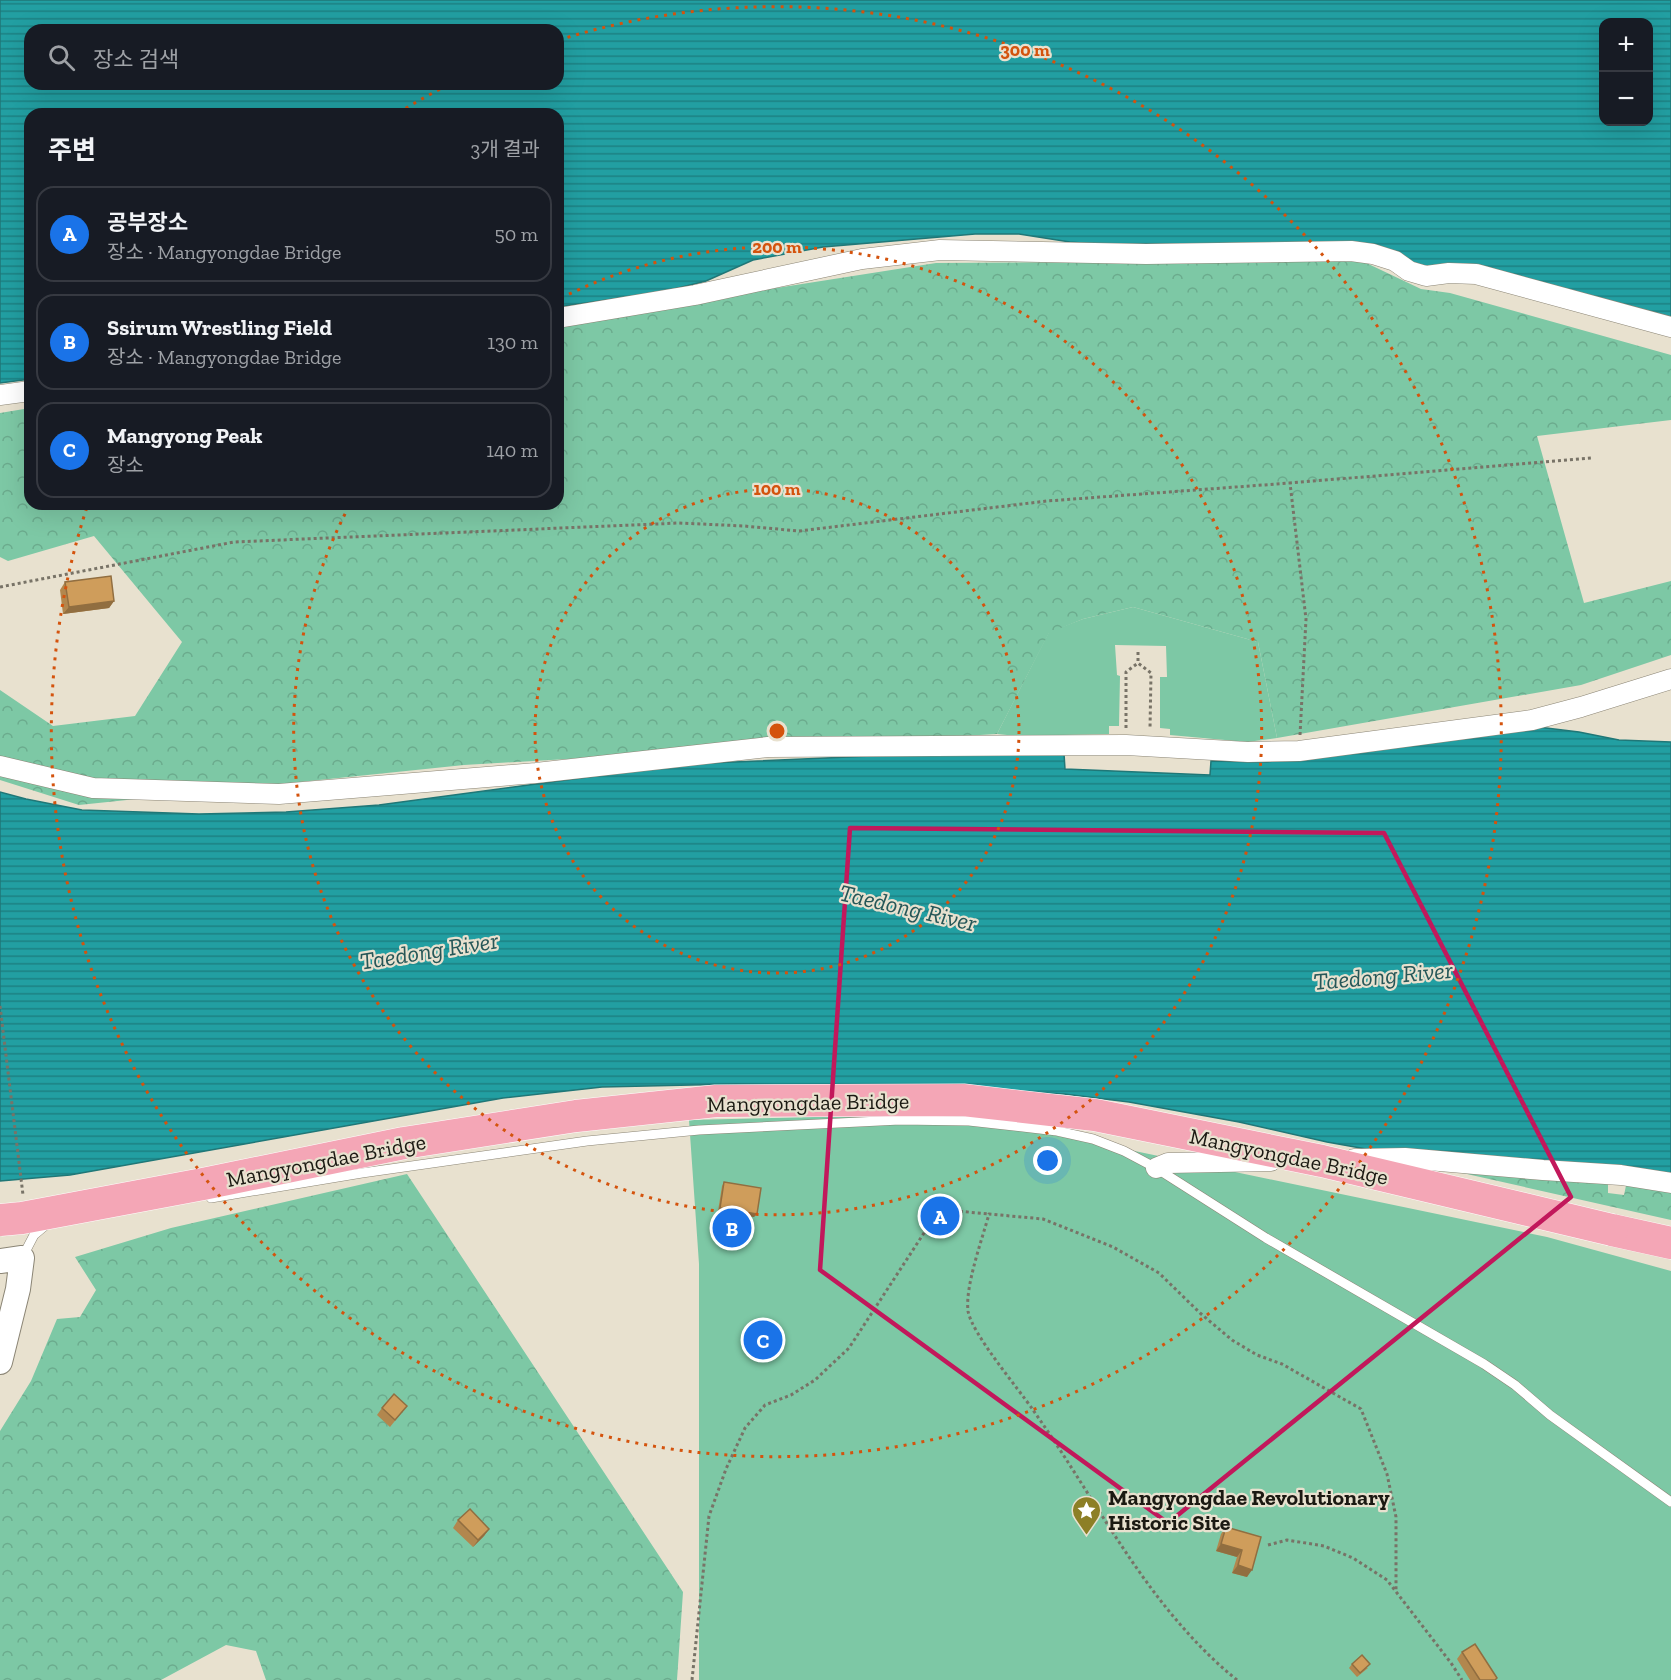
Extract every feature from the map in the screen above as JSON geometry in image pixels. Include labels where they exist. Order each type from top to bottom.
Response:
[{"type":"highway","name":"Mangyongdae Bridge","points":[[0,1220],[22,1218],[203,1184],[404,1143],[576,1116],[716,1101],[963,1100],[1095,1115],[1322,1161],[1671,1242]]},
{"type":"street","points":[[564,317],[696,295],[862,259],[940,250],[1146,254],[1352,251],[1373,254],[1395,261],[1409,271],[1426,276],[1449,273],[1476,274],[1671,327]]},
{"type":"street","points":[[0,395],[24,392]]},
{"type":"street","points":[[0,766],[93,788],[279,794],[536,773],[768,747],[1126,745],[1248,752],[1299,751],[1532,720],[1671,679]]},
{"type":"street","points":[[1156,1168],[1168,1163],[1405,1158],[1621,1174],[1671,1183]]},
{"type":"street","points":[[0,1362],[18,1289],[11,1260]]},
{"type":"lane","points":[[206,1199],[362,1173],[587,1141],[699,1130],[900,1120],[969,1121],[1057,1131],[1093,1139],[1124,1151],[1156,1168],[1266,1238],[1484,1364],[1671,1502]]},
{"type":"lane","points":[[11,1260],[34,1235],[50,1222],[67,1217],[114,1211]]},
{"type":"path","points":[[0,587],[234,542],[679,523],[799,531],[1047,501],[1591,458]]},
{"type":"path","points":[[1290,483],[1306,619],[1299,751]]},
{"type":"path","points":[[1138,652],[1138,663]]},
{"type":"path","points":[[1126,726],[1126,672],[1138,663]]},
{"type":"path","points":[[1138,663],[1151,673],[1150,727]]},
{"type":"path","points":[[0,1006],[23,1190]]},
{"type":"path","points":[[692,1680],[710,1516],[726,1469],[745,1428],[765,1405],[791,1395],[815,1380],[849,1348],[924,1233],[936,1209],[1043,1219],[1113,1247],[1159,1273],[1200,1314],[1232,1340],[1257,1354],[1282,1364],[1361,1408],[1387,1474],[1396,1517],[1396,1591]]},
{"type":"path","points":[[989,1214],[968,1296],[968,1314],[976,1331],[1053,1440],[1155,1595],[1182,1629],[1238,1680]]},
{"type":"path","points":[[1268,1545],[1287,1540],[1324,1546],[1353,1558],[1387,1580],[1462,1680]]},
{"type":"highlighted area","points":[[850,828],[1384,833],[1571,1197],[1168,1523],[820,1270]]},
{"type":"green space","points":[[1360,260],[1421,289],[1450,293],[1671,355],[1671,420],[1537,436],[1584,603],[1671,581],[1671,655],[1581,685],[1277,738],[1258,642],[1133,607],[1083,619],[1049,633],[997,734],[464,765],[79,805],[0,780],[0,690],[53,726],[135,716],[182,642],[94,536],[8,561],[0,557],[0,413],[24,409],[24,510],[564,510],[564,321],[936,263]]},
{"type":"green space","points":[[1133,607],[1258,642],[1277,738],[1247,742],[1170,735],[1170,729],[1160,728],[1160,677],[1167,677],[1166,646],[1115,645],[1117,675],[1120,676],[1119,726],[1109,726],[1109,734],[1017,736],[997,734],[1049,632],[1083,619]]},
{"type":"green space","points":[[940,1114],[1106,1145],[1547,1237],[1671,1271],[1671,1680],[699,1680],[699,1264],[689,1120]]},
{"type":"green space","points":[[1440,1168],[1608,1179],[1608,1193],[1624,1195],[1627,1181],[1671,1189],[1671,1220]]},
{"type":"green space","points":[[407,1174],[683,1592],[677,1680],[266,1680],[256,1651],[226,1645],[161,1680],[0,1680],[0,1431],[31,1381],[57,1319],[80,1317],[96,1290],[75,1257],[171,1228]]},
{"type":"water","points":[[0,0],[1671,0],[1671,322],[1423,270],[1393,251],[1131,247],[1070,242],[1019,234],[975,234],[823,247],[753,260],[706,281],[662,292],[564,306],[564,108],[24,108],[24,380],[0,383]]},
{"type":"water","name":"Taedong River","points":[[1538,727],[1619,740],[1671,742],[1671,1173],[1394,1154],[1129,1102],[1064,1094],[978,1089],[736,1084],[602,1087],[503,1098],[70,1175],[0,1181],[0,792],[82,810],[199,814],[286,812],[379,805],[686,764],[941,753],[1064,754],[1065,769],[1210,775],[1211,761],[1267,762]]},
{"type":"building","points":[[111,576],[114,601],[69,607],[65,582]]},
{"type":"building","points":[[724,1182],[761,1188],[757,1214],[720,1208]]},
{"type":"building","points":[[394,1394],[407,1406],[395,1420],[382,1408]]},
{"type":"building","points":[[470,1509],[489,1529],[478,1540],[458,1520]]},
{"type":"building","points":[[1226,1527],[1261,1537],[1252,1570],[1238,1565],[1242,1550],[1221,1544]]},
{"type":"building","points":[[1475,1644],[1497,1678],[1495,1680],[1480,1680],[1462,1652]]},
{"type":"building","points":[[1362,1655],[1370,1664],[1360,1673],[1352,1664]]},
{"type":"place","name":"공부장소","points":[[940,1216]]},
{"type":"place","name":"Ssirum Wrestling Field","points":[[732,1228]]},
{"type":"place","name":"Mangyong Peak","points":[[763,1340]]},
{"type":"place","name":"Mangyongdae Revolutionary Historic Site","points":[[1087,1536]]}]
